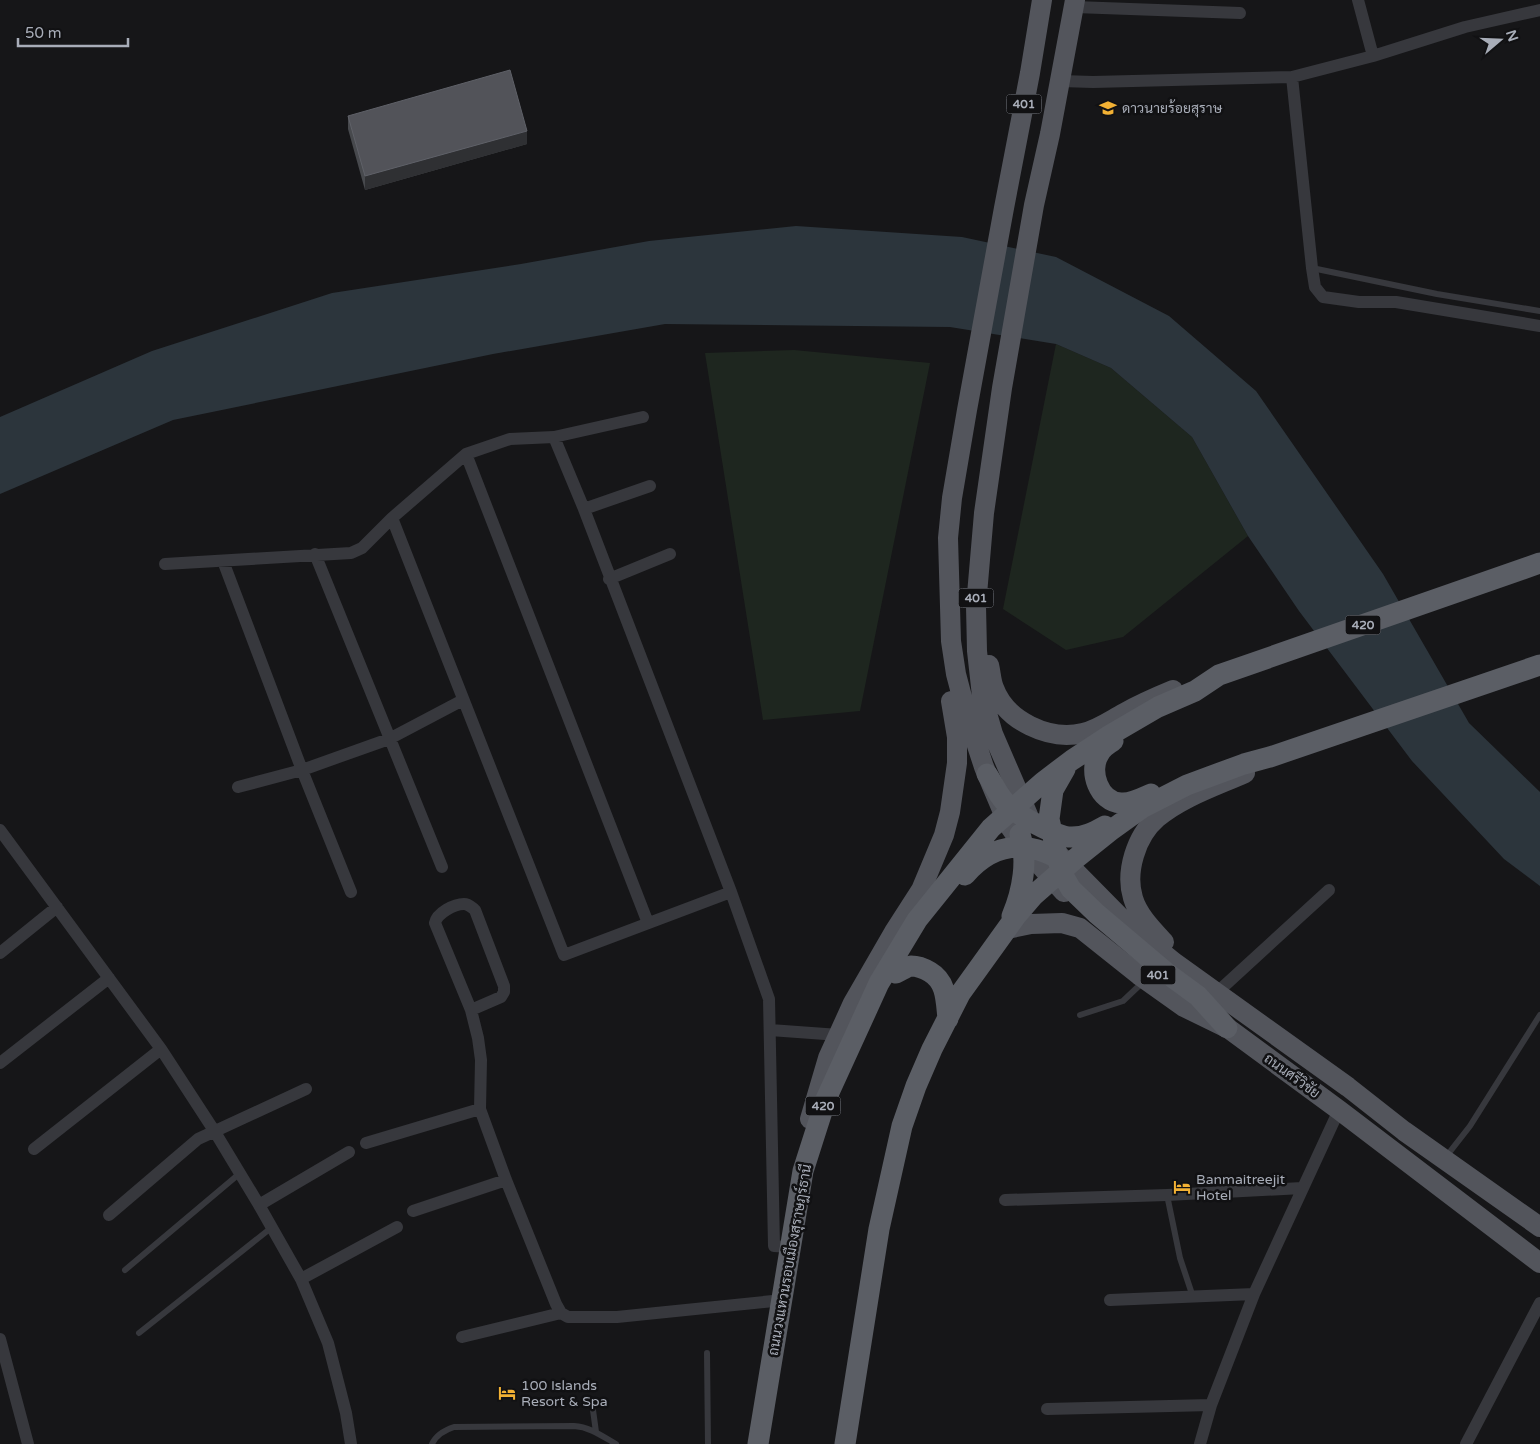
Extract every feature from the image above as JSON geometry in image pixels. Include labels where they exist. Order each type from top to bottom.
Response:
[{"type":"highway","name":"420","points":[[1017,811],[1044,782],[1072,760],[1110,735],[1167,703],[1195,691],[1219,675],[1540,564]]},
{"type":"highway","points":[[845,1444],[879,1229],[902,1126],[916,1086],[932,1049],[960,994],[1007,929],[1059,865],[1142,808],[1187,785],[1244,764],[1270,757],[1540,665]]},
{"type":"highway","points":[[1151,794],[1124,804],[1115,803],[1104,796],[1098,786],[1095,772],[1098,754],[1108,744],[1149,720],[1167,703]]},
{"type":"highway","points":[[988,774],[1004,802],[1050,830],[1070,838],[1088,835],[1106,826],[1151,794],[1193,772],[1230,760],[1246,757],[1270,757]]},
{"type":"highway","points":[[1072,760],[1060,776],[1053,790],[1049,819],[1059,865],[1071,889],[1097,914],[1168,974],[1198,996],[1227,1028]]},
{"type":"highway","points":[[1007,929],[1017,905],[1023,880],[1024,847],[1017,811]]},
{"type":"highway","name":"ถนนวงแหวนรอบเมืองสุราษฎร์ธานี","points":[[758,1444],[803,1171],[826,1099],[879,983],[923,913],[991,828],[1017,811]]},
{"type":"highway","points":[[800,1189],[819,1148],[844,1080],[881,1001],[927,920],[968,871],[988,855],[1010,847],[1024,847],[1041,850],[1059,865]]},
{"type":"highway","points":[[896,973],[911,966],[924,968],[936,976],[943,984],[948,1018]]},
{"type":"main road","name":"401","points":[[988,774],[966,712],[956,674],[951,641],[948,538],[952,498],[967,410],[1042,0]]},
{"type":"main road","name":"401","points":[[1059,865],[1017,811],[982,696],[977,650],[976,606],[986,495],[1002,388],[1034,204],[1061,80],[1075,4]]},
{"type":"main road","points":[[993,450],[994,521],[983,598],[984,627],[986,654],[994,689],[1012,715],[1027,725],[1045,732],[1064,735],[1083,733],[1153,698],[1188,684],[1219,675]]},
{"type":"main road","points":[[800,1189],[801,1145],[828,1058],[853,1003],[921,890],[941,844],[950,812],[957,763],[957,737],[954,712],[944,674],[942,647],[943,577],[948,538]]},
{"type":"main road","points":[[1243,1011],[1223,987],[1186,961],[1164,942],[1148,924],[1133,899],[1130,873],[1135,852],[1143,834],[1156,818],[1193,796],[1248,772],[1270,757]]},
{"type":"main road","name":"ถนนศรีวิชัย","points":[[1059,865],[1175,963],[1540,1227]]},
{"type":"main road","name":"ถนนศรีวิชัย","points":[[1007,929],[1031,924],[1062,923],[1080,928],[1184,1007],[1227,1028],[1339,1110],[1540,1263]]},
{"type":"street","points":[[1358,0],[1372,56]]},
{"type":"street","points":[[1075,4],[1240,13]]},
{"type":"street","points":[[1061,80],[1103,81],[1292,77],[1372,56],[1465,27],[1540,10]]},
{"type":"street","points":[[1292,77],[1312,268],[1315,286],[1323,297],[1359,302],[1396,302],[1540,326]]},
{"type":"street","points":[[165,564],[351,553],[362,548],[392,518],[466,454],[510,439],[554,437],[643,417]]},
{"type":"street","points":[[554,437],[584,509],[609,579],[731,892],[770,999],[774,1246],[791,1247]]},
{"type":"street","points":[[466,454],[648,923]]},
{"type":"street","points":[[584,509],[650,486]]},
{"type":"street","points":[[392,518],[564,956],[731,892]]},
{"type":"street","points":[[314,554],[442,867]]},
{"type":"street","points":[[609,579],[670,554]]},
{"type":"street","points":[[223,561],[302,770],[351,892]]},
{"type":"street","points":[[238,787],[302,770],[389,739],[464,700]]},
{"type":"street","points":[[0,830],[161,1049],[215,1132],[301,1279],[328,1343],[346,1413],[351,1444]]},
{"type":"street","points":[[1223,987],[1329,890]]},
{"type":"street","points":[[471,1010],[500,997],[504,992],[504,986],[475,910],[463,904],[442,912],[436,917],[435,923],[471,1010],[478,1038],[481,1060],[480,1109],[506,1180],[556,1304],[561,1312],[568,1317],[616,1317],[783,1300]]},
{"type":"street","points":[[0,953],[57,907]]},
{"type":"street","points":[[0,1063],[108,978]]},
{"type":"street","points":[[770,1030],[839,1035]]},
{"type":"street","points":[[34,1150],[161,1049]]},
{"type":"street","points":[[109,1215],[198,1139],[306,1089]]},
{"type":"street","points":[[366,1143],[480,1109]]},
{"type":"street","points":[[1200,1444],[1211,1406],[1254,1294],[1339,1110]]},
{"type":"street","points":[[258,1205],[349,1152]]},
{"type":"street","points":[[413,1211],[506,1180]]},
{"type":"street","points":[[1005,1200],[1167,1195],[1302,1188]]},
{"type":"street","points":[[301,1279],[397,1227]]},
{"type":"street","points":[[1110,1300],[1254,1294]]},
{"type":"street","points":[[1466,1444],[1540,1303]]},
{"type":"street","points":[[462,1337],[561,1312]]},
{"type":"street","points":[[0,1339],[28,1444]]},
{"type":"street","points":[[0,1392],[13,1388]]},
{"type":"street","points":[[1048,1409],[1211,1406]]},
{"type":"lane","points":[[1312,268],[1437,294],[1540,312]]},
{"type":"lane","points":[[1080,1016],[1123,1001],[1145,979]]},
{"type":"lane","points":[[1445,1159],[1470,1126],[1540,1015]]},
{"type":"lane","points":[[125,1270],[239,1174]]},
{"type":"lane","points":[[1167,1195],[1180,1258],[1193,1297]]},
{"type":"lane","points":[[139,1333],[271,1228]]},
{"type":"lane","points":[[707,1353],[708,1444]]},
{"type":"lane","points":[[593,1410],[596,1432]]},
{"type":"lane","points":[[432,1444],[440,1434],[454,1427],[574,1426],[582,1426],[616,1444]]},
{"type":"shaded area","points":[[796,226],[962,237],[1056,257],[1169,316],[1256,391],[1383,574],[1469,723],[1540,792],[1540,886],[1504,859],[1412,761],[1299,611],[1248,536],[1192,437],[1111,368],[1056,344],[950,327],[665,324],[493,354],[173,420],[0,494],[0,417],[152,351],[332,293],[521,264],[649,241]]},
{"type":"shaded area","points":[[1056,344],[1111,368],[1192,437],[1248,536],[1123,637],[1066,650],[1003,609]]},
{"type":"shaded area","points":[[794,350],[930,363],[860,711],[763,720],[705,353]]},
{"type":"building","points":[[510,70],[527,131],[365,176],[348,116]]},
{"type":"place","name":"ดาวนายร้อยสุราษ","points":[[1108,108]]},
{"type":"place","name":"Banmaitreejit Hotel","points":[[1182,1187]]},
{"type":"place","name":"100 Islands Resort & Spa","points":[[507,1393]]}]
